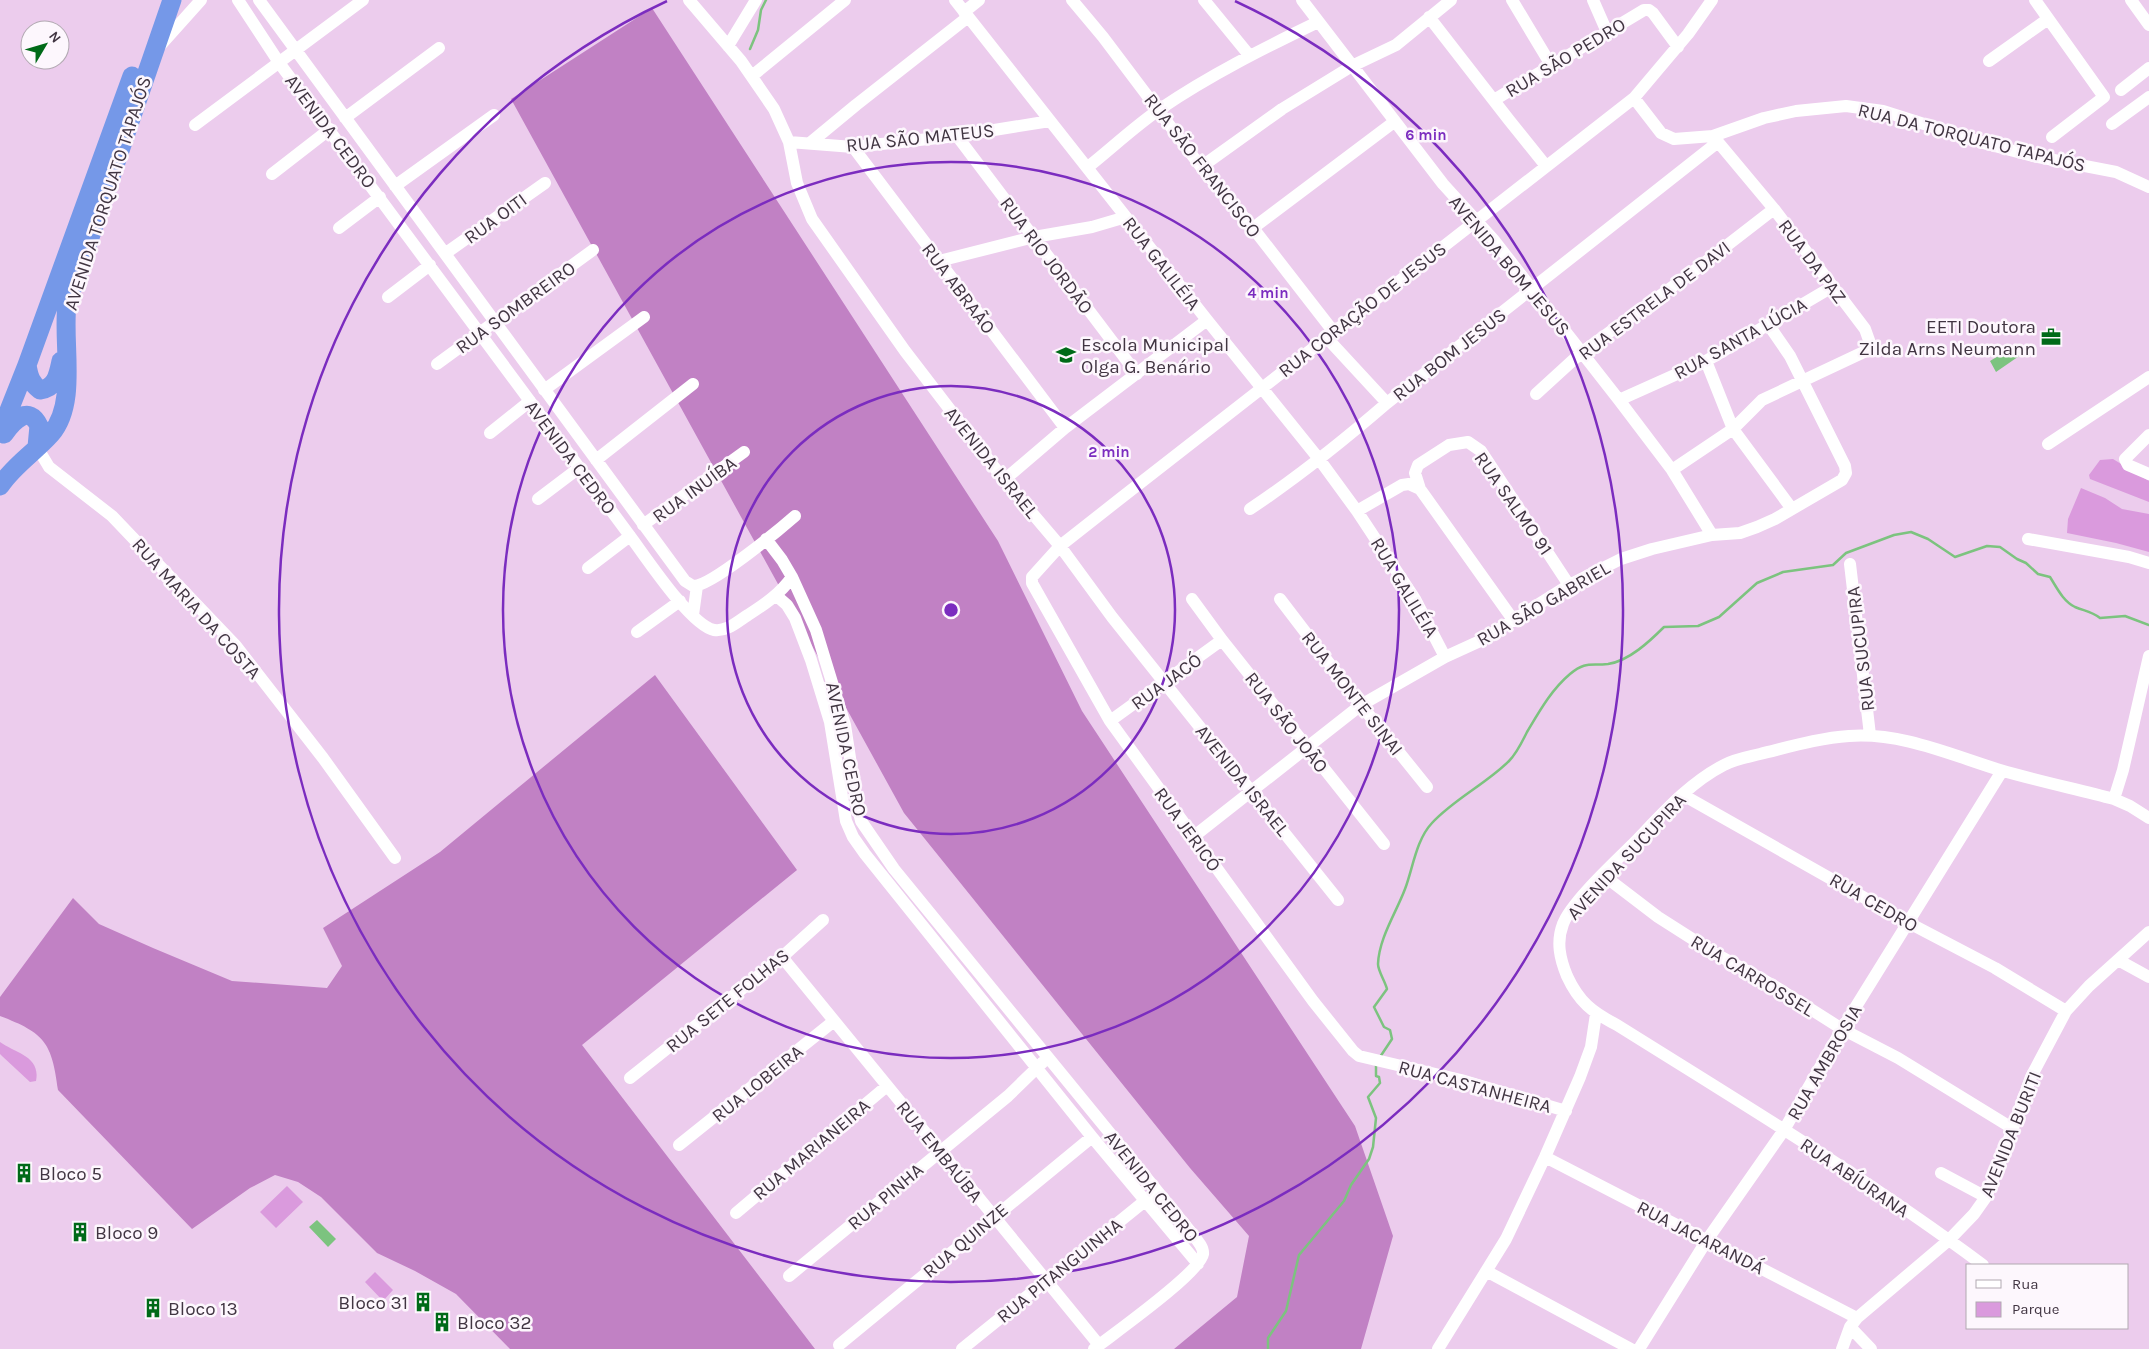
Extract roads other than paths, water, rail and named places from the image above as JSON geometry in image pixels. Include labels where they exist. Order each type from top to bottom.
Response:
[{"type":"highway","name":"AVENIDA TORQUATO TAPAJÓS","points":[[0,434],[162,0]]},
{"type":"highway","name":"AVENIDA TORQUATO TAPAJÓS","points":[[0,486],[21,460],[52,434],[63,410],[67,378],[65,332],[67,304],[172,0]]},
{"type":"highway","points":[[27,365],[28,376],[40,390],[47,389],[54,384],[58,375],[65,332]]},
{"type":"highway","points":[[0,440],[12,423],[19,417],[26,415],[36,420],[39,426],[37,447]]},
{"type":"street","points":[[154,53],[201,0]]},
{"type":"street","name":"AVENIDA CEDRO","points":[[238,0],[280,64],[630,536],[693,616],[705,626],[715,630],[727,629],[775,598],[779,598],[787,605],[795,618],[811,660],[830,722],[846,821],[853,837],[1092,1137],[1198,1264],[1202,1256],[1201,1247],[894,869],[861,821],[856,804],[848,743],[837,697],[816,630],[792,577],[766,539]]},
{"type":"street","name":"AVENIDA CEDRO","points":[[259,0],[685,581],[697,586]]},
{"type":"street","points":[[196,125],[280,64],[363,0]]},
{"type":"street","name":"AVENIDA ISRAEL","points":[[689,0],[752,76],[774,109],[789,142],[797,183],[812,219],[910,358],[1004,480],[1060,546],[1112,617],[1338,900]]},
{"type":"street","points":[[728,46],[756,0]]},
{"type":"street","points":[[752,76],[845,0]]},
{"type":"street","name":"RUA GALILÉIA","points":[[956,0],[1207,320],[1319,459],[1357,511],[1415,599],[1445,657]]},
{"type":"street","points":[[810,143],[966,15],[979,0]]},
{"type":"street","name":"RUA SÃO FRANCISCO","points":[[1072,0],[1103,37],[1202,167],[1253,228],[1330,334],[1387,403]]},
{"type":"street","points":[[1204,0],[1249,56]]},
{"type":"street","name":"AVENIDA BOM JESUS","points":[[1302,0],[1443,184],[1493,239],[1619,400],[1672,470],[1712,535]]},
{"type":"street","points":[[1202,167],[1282,109],[1352,66],[1396,45],[1451,0]]},
{"type":"street","points":[[1512,0],[1551,65]]},
{"type":"street","points":[[1593,0],[1607,32]]},
{"type":"street","name":"RUA CORAÇÃO DE JESUS","points":[[1040,567],[1060,546],[1634,98],[1678,46],[1712,0]]},
{"type":"street","points":[[2035,0],[2104,97],[2052,137]]},
{"type":"street","points":[[2131,0],[2149,25]]},
{"type":"street","name":"RUA SÃO PEDRO","points":[[1494,100],[1637,13],[1649,10],[1653,13],[1678,46]]},
{"type":"street","points":[[1429,17],[1546,166]]},
{"type":"street","points":[[1990,61],[2048,19]]},
{"type":"street","points":[[1088,167],[1159,110],[1249,56],[1318,22]]},
{"type":"street","points":[[344,118],[439,48]]},
{"type":"street","points":[[2121,90],[2149,68]]},
{"type":"street","points":[[2112,124],[2149,97]]},
{"type":"street","name":"RUA DA TORQUATO TAPAJÓS","points":[[1634,98],[1653,124],[1669,138],[1682,140],[1716,139],[1764,118],[1796,111],[1846,106],[1884,111],[1987,144],[2034,156],[2116,172],[2149,188]]},
{"type":"street","points":[[395,186],[494,115]]},
{"type":"street","name":"RUA SÃO MATEUS","points":[[789,142],[853,147],[957,136],[1050,121]]},
{"type":"street","points":[[1253,228],[1394,122]]},
{"type":"street","points":[[272,174],[330,130]]},
{"type":"street","name":"RUA RIO JORDÃO","points":[[957,136],[1137,374]]},
{"type":"street","name":"RUA DA PAZ","points":[[1672,470],[1733,429],[1762,400],[1866,351],[1869,347],[1868,335],[1832,286],[1774,209],[1716,139]]},
{"type":"street","name":"RUA BOM JESUS","points":[[1250,509],[1319,459],[1387,403],[1533,289],[1716,139]]},
{"type":"street","name":"RUA ABRAÃO","points":[[853,147],[1066,428]]},
{"type":"street","name":"RUA OITI","points":[[446,253],[545,183]]},
{"type":"street","points":[[339,228],[380,197]]},
{"type":"street","name":"RUA ESTRELA DE DAVI","points":[[1536,394],[1582,352],[1690,274],[1774,209]]},
{"type":"street","points":[[939,261],[1034,238],[1092,227],[1126,217]]},
{"type":"street","name":"RUA SOMBREIRO","points":[[437,364],[593,250]]},
{"type":"street","points":[[388,297],[430,265]]},
{"type":"street","name":"RUA SANTA LÚCIA","points":[[1619,400],[1706,361],[1832,286]]},
{"type":"street","points":[[544,390],[644,317]]},
{"type":"street","points":[[1004,480],[1066,428],[1207,320]]},
{"type":"street","points":[[1768,324],[1790,356],[1803,380]]},
{"type":"street","points":[[1706,361],[1733,429],[1792,509]]},
{"type":"street","points":[[2048,444],[2149,377]]},
{"type":"street","name":"RUA SÃO GABRIEL","points":[[1193,837],[1361,705],[1445,657],[1480,641],[1569,584],[1621,559],[1652,549],[1712,535],[1740,533],[1775,519],[1842,480],[1846,473],[1841,458],[1803,380]]},
{"type":"street","points":[[596,460],[693,384]]},
{"type":"street","points":[[490,432],[530,402]]},
{"type":"street","points":[[2149,435],[2125,459],[2128,465],[2149,474]]},
{"type":"street","name":"RUA SALMO 91","points":[[1420,489],[1415,473],[1418,465],[1449,445],[1468,442],[1481,450],[1569,584]]},
{"type":"street","name":"RUA MARIA DA COSTA","points":[[37,447],[49,467],[112,516],[236,646],[323,758],[395,858]]},
{"type":"street","name":"RUA INUÍBA","points":[[644,526],[744,452]]},
{"type":"street","points":[[538,500],[580,468]]},
{"type":"street","points":[[1357,511],[1402,485],[1409,484],[1420,489],[1514,621]]},
{"type":"street","points":[[693,616],[697,586],[713,578],[795,516]]},
{"type":"street","points":[[588,568],[630,536]]},
{"type":"street","points":[[2028,539],[2129,557],[2149,563]]},
{"type":"street","name":"RUA SUCUPIRA","points":[[1850,564],[1870,735]]},
{"type":"street","name":"RUA JERICÓ","points":[[1040,567],[1032,577],[1032,582],[1110,721],[1333,1028],[1359,1056],[1384,1062]]},
{"type":"street","points":[[775,598],[792,577]]},
{"type":"street","name":"RUA SÃO JOÃO","points":[[1192,599],[1222,640],[1384,844]]},
{"type":"street","name":"RUA MONTE SINAI","points":[[1280,599],[1427,787]]},
{"type":"street","points":[[637,632],[680,601]]},
{"type":"street","name":"RUA JACÓ","points":[[1110,721],[1222,640]]},
{"type":"street","points":[[2149,656],[2123,770],[2114,799],[2149,818]]},
{"type":"street","name":"AVENIDA SUCUPIRA","points":[[1596,1014],[1581,1000],[1572,986],[1560,957],[1559,941],[1563,923],[1575,906],[1603,875],[1683,795],[1707,775],[1732,762],[1800,744],[1848,736],[1870,735],[1897,738],[2002,770],[2114,799]]},
{"type":"street","points":[[834,744],[848,743]]},
{"type":"street","name":"RUA AMBROSIA","points":[[1640,1349],[1706,1240],[1784,1130],[1842,1029],[2002,770]]},
{"type":"street","name":"RUA CEDRO","points":[[1683,795],[1909,923],[1995,968],[2066,1010]]},
{"type":"street","name":"RUA CARROSSEL","points":[[1603,875],[1658,917],[1716,954],[1776,987],[1842,1029],[1898,1058],[2012,1128]]},
{"type":"street","points":[[913,914],[924,905]]},
{"type":"street","name":"RUA SETE FOLHAS","points":[[630,1078],[782,957],[823,920]]},
{"type":"street","name":"AVENIDA BURITI","points":[[1842,1349],[1853,1322],[1949,1240],[1966,1223],[1986,1197],[2031,1077],[2066,1010],[2089,986],[2149,932]]},
{"type":"street","name":"RUA EMBAÚBA","points":[[782,957],[1046,1281],[1096,1347]]},
{"type":"street","points":[[2118,960],[2149,977]]},
{"type":"street","points":[[1438,1349],[1506,1238],[1545,1157],[1566,1111],[1591,1047],[1596,1014]]},
{"type":"street","name":"RUA ABÍURANA","points":[[1596,1014],[1617,1025],[1784,1130],[1949,1240],[1982,1264]]},
{"type":"street","name":"RUA LOBEIRA","points":[[679,1145],[834,1021]]},
{"type":"street","name":"RUA PINHA","points":[[789,1276],[1008,1096],[1048,1058]]},
{"type":"street","name":"RUA CASTANHEIRA","points":[[1384,1062],[1461,1080],[1566,1111]]},
{"type":"street","name":"RUA MARIANEIRA","points":[[736,1213],[887,1086]]},
{"type":"street","name":"RUA QUINZE","points":[[839,1345],[992,1217],[1092,1137]]},
{"type":"street","name":"RUA JACARANDÁ","points":[[1545,1157],[1706,1240],[1853,1322],[1871,1349]]},
{"type":"street","points":[[1941,1173],[1986,1197]]},
{"type":"street","name":"RUA PITANGUINHA","points":[[962,1349],[1157,1191]]},
{"type":"street","points":[[1096,1347],[1177,1284],[1198,1264]]},
{"type":"street","points":[[1486,1271],[1631,1349]]},
{"type":"waterway","points":[[750,49],[758,30],[761,10],[766,0]]},
{"type":"waterway","points":[[1380,1057],[1392,1039],[1390,1030],[1384,1027],[1374,1007],[1387,989],[1378,967],[1379,954],[1405,889],[1422,838],[1441,814],[1509,761],[1551,694],[1563,680],[1580,667],[1608,664],[1624,659],[1646,644],[1664,627],[1698,626],[1719,617],[1757,583],[1783,572],[1833,565],[1846,553],[1894,535],[1911,532],[1928,539],[1955,557],[1987,546],[2000,547],[2026,563],[2038,574],[2050,577],[2064,598],[2075,607],[2091,612],[2100,618],[2125,616],[2149,625]]},
{"type":"waterway","points":[[1268,1349],[1268,1338],[1286,1311],[1299,1255],[1344,1201],[1351,1185],[1369,1159],[1373,1147],[1376,1118],[1368,1097],[1380,1083],[1379,1077],[1376,1076],[1376,1063]]},
{"type":"place","name":"EETI Doutora Zilda Arns Neumann","points":[[2051,337]]},
{"type":"place","name":"Escola Municipal Olga G. Benário","points":[[1066,355]]},
{"type":"place","name":"Bloco 5","points":[[24,1173]]},
{"type":"place","name":"Bloco 9","points":[[80,1232]]},
{"type":"place","name":"Bloco 31","points":[[423,1302]]},
{"type":"place","name":"Bloco 13","points":[[153,1308]]},
{"type":"place","name":"Bloco 32","points":[[442,1322]]}]
